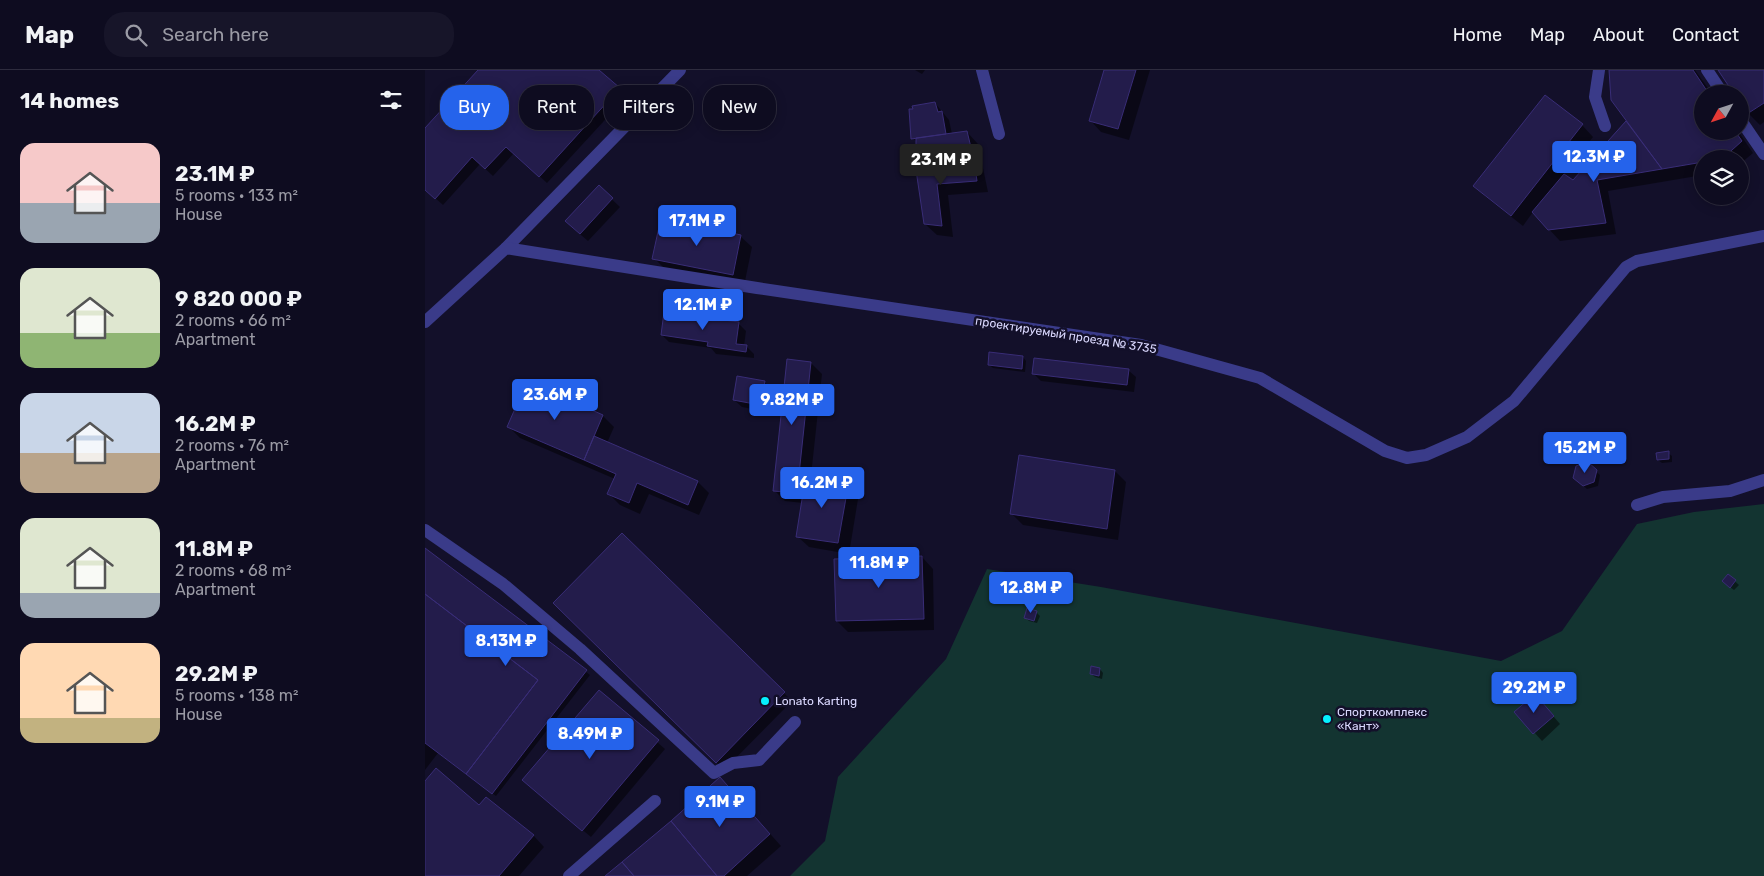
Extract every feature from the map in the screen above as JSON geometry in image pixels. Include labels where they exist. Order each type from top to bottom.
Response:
[{"type":"street","points":[[425,322],[506,248],[679,70]]},
{"type":"street","points":[[982,70],[999,134]]},
{"type":"street","points":[[1599,70],[1595,98],[1605,126]]},
{"type":"street","points":[[1707,70],[1717,85]]},
{"type":"street","points":[[1749,131],[1763,151]]},
{"type":"street","name":"проектируемый проезд № 3735","points":[[506,248],[777,291],[1141,345],[1260,378],[1385,451],[1407,458],[1426,455],[1467,437],[1514,401],[1626,267],[1637,261],[1764,236]]},
{"type":"street","points":[[1637,505],[1663,497],[1730,491],[1764,480]]},
{"type":"street","points":[[425,530],[517,595],[580,648],[714,773],[733,763],[759,760],[795,722]]},
{"type":"street","points":[[569,876],[655,801]]},
{"type":"green space","name":"Спорткомплекс «Кант»","points":[[1764,504],[1764,876],[790,876],[825,841],[838,777],[946,659],[987,569],[1101,587],[1501,661],[1562,631],[1637,524],[1694,512]]},
{"type":"building","points":[[478,70],[599,70],[616,85],[604,85],[604,106],[594,117],[594,85],[519,85],[519,130],[582,130],[539,177],[506,147],[485,169],[472,157],[435,199],[425,190],[425,128],[440,112],[440,130],[509,130],[509,85],[464,85]]},
{"type":"building","points":[[1104,70],[1136,70],[1118,129],[1089,121]]},
{"type":"building","points":[[1609,70],[1693,70],[1703,85],[1694,85],[1694,140],[1742,141],[1732,150],[1694,150],[1694,164],[1662,169],[1611,100]]},
{"type":"building","points":[[1718,70],[1764,70],[1764,103],[1749,113],[1749,85],[1728,85]]},
{"type":"building","points":[[1545,95],[1583,124],[1511,216],[1473,186]]},
{"type":"building","points":[[935,102],[938,112],[942,111],[946,134],[911,139],[909,109],[913,109],[912,106]]},
{"type":"building","points":[[1626,121],[1662,169],[1597,180],[1606,223],[1548,230],[1532,212],[1564,174],[1573,180]]},
{"type":"building","points":[[967,131],[974,160],[916,170],[916,138]]},
{"type":"building","points":[[974,160],[977,181],[937,184],[942,226],[924,224],[916,170]]},
{"type":"building","points":[[599,185],[613,198],[580,234],[565,221]]},
{"type":"building","points":[[661,218],[741,235],[733,275],[652,259]]},
{"type":"building","points":[[664,312],[739,322],[736,344],[747,345],[746,352],[707,346],[708,342],[661,335]]},
{"type":"building","points":[[989,352],[1023,356],[1022,369],[988,365]]},
{"type":"building","points":[[1034,358],[1129,369],[1127,385],[1032,374]]},
{"type":"building","points":[[787,359],[811,362],[797,493],[773,491]]},
{"type":"building","points":[[737,376],[765,381],[760,405],[733,400]]},
{"type":"building","points":[[527,381],[603,415],[584,460],[507,427]]},
{"type":"building","points":[[594,436],[698,481],[688,505],[637,483],[629,503],[607,494],[616,474],[584,460]]},
{"type":"building","points":[[1669,451],[1669,459],[1657,460],[1656,453]]},
{"type":"building","points":[[1019,455],[1115,470],[1107,529],[1010,514]]},
{"type":"building","points":[[1588,462],[1597,470],[1594,482],[1583,486],[1573,478],[1576,466]]},
{"type":"building","points":[[806,474],[849,481],[838,543],[796,537]]},
{"type":"building","points":[[622,533],[785,692],[716,763],[553,603]]},
{"type":"building","points":[[425,548],[587,670],[492,794],[466,774],[538,680],[425,594]]},
{"type":"building","points":[[922,556],[924,619],[836,621],[834,559]]},
{"type":"building","points":[[1728,574],[1736,580],[1730,588],[1722,581]]},
{"type":"building","points":[[425,594],[538,680],[466,774],[425,743]]},
{"type":"building","points":[[1027,608],[1037,611],[1034,621],[1024,618]]},
{"type":"building","points":[[1091,666],[1100,668],[1099,676],[1090,674]]},
{"type":"building","points":[[599,690],[659,740],[582,831],[522,780]]},
{"type":"building","points":[[1535,694],[1554,716],[1533,734],[1514,712]]},
{"type":"building","points":[[436,768],[479,805],[486,797],[534,835],[499,876],[425,876],[425,781]]},
{"type":"building","points":[[720,777],[770,834],[724,876],[717,876],[671,821]]},
{"type":"building","points":[[671,821],[717,876],[634,876],[622,862]]},
{"type":"building","points":[[622,862],[634,876],[605,876]]},
{"type":"place","name":"Lonato Karting","points":[[765,701]]},
{"type":"place","name":"Спорткомплекс «Кант»","points":[[1327,719]]}]
